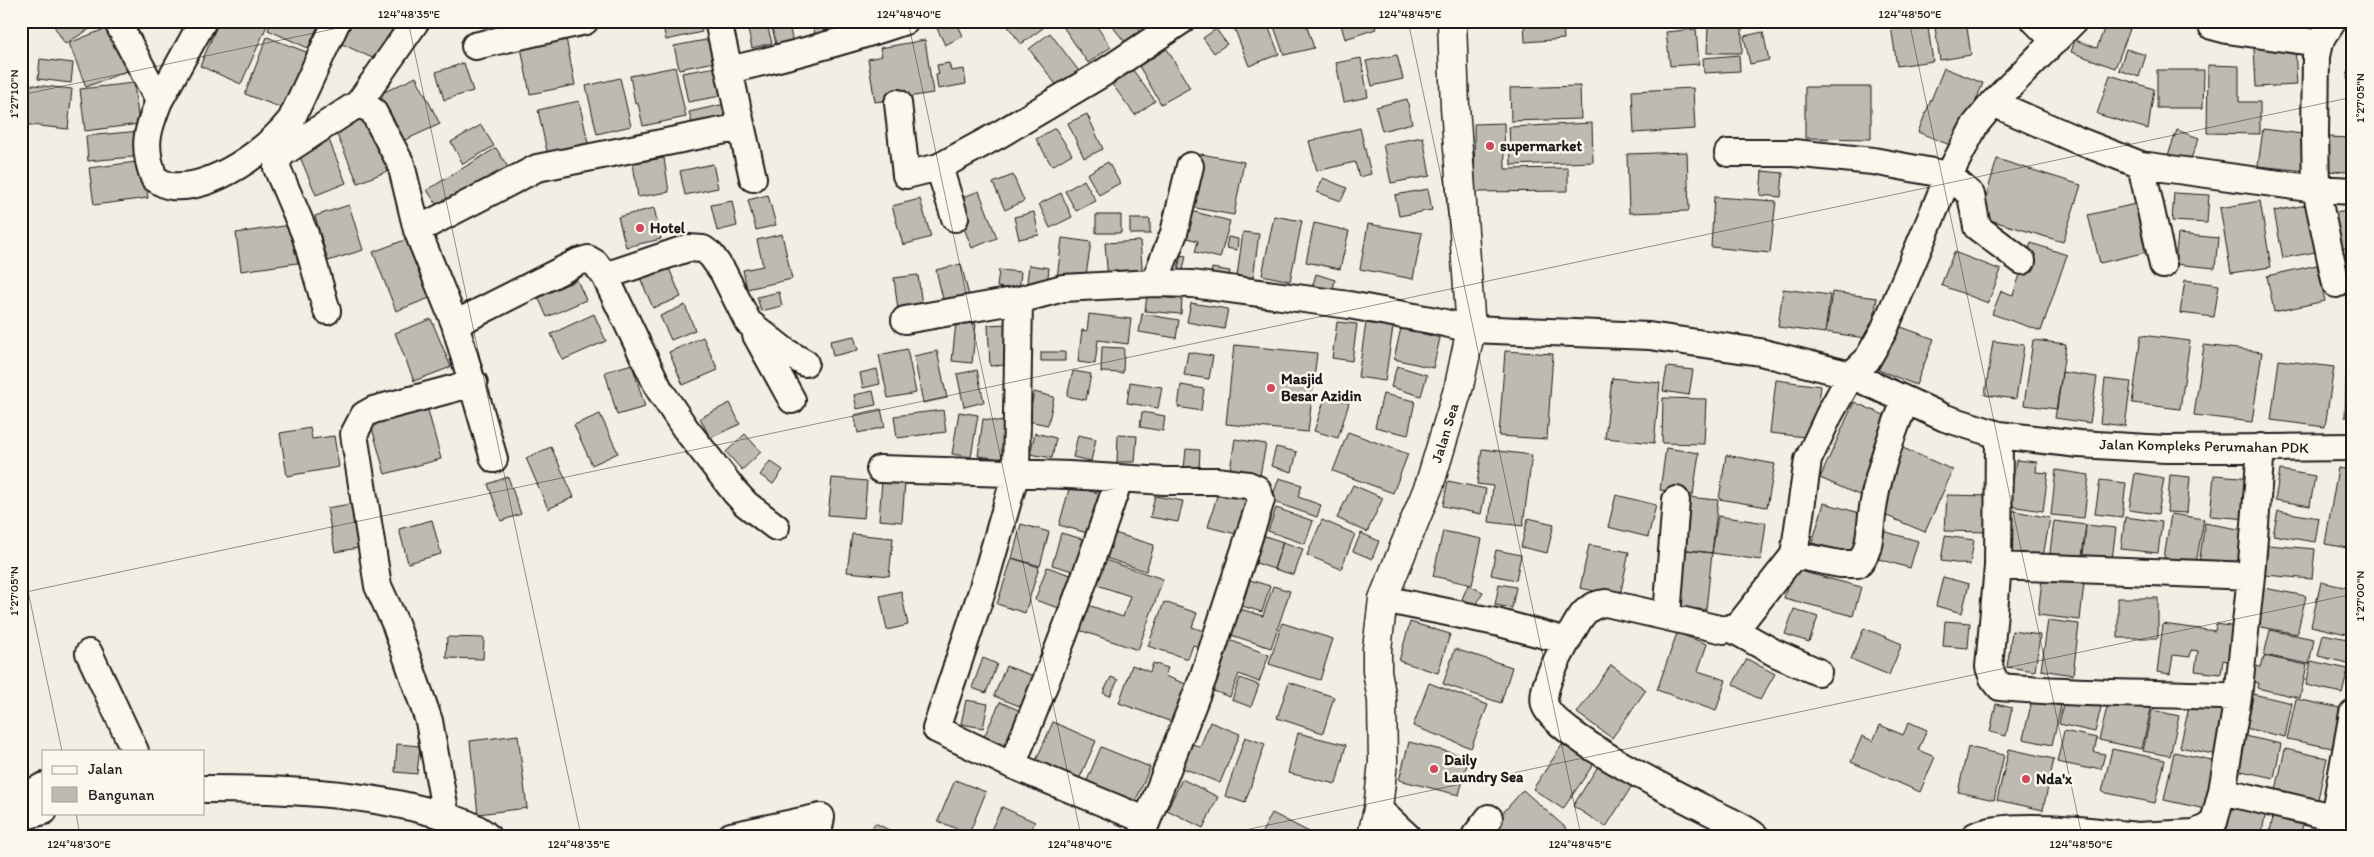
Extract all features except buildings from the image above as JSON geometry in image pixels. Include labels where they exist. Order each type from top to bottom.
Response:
[{"type":"main road","name":"Jalan Sea","points":[[1372,836],[1378,809],[1383,762],[1382,700],[1377,671],[1377,649],[1383,599],[1430,483],[1459,386],[1471,329],[1455,107],[1452,21]]},
{"type":"street","points":[[117,21],[159,101]]},
{"type":"street","points":[[203,21],[159,101],[149,127],[146,144],[147,161],[154,178],[170,186],[204,183],[219,176],[282,131],[291,120],[337,21]]},
{"type":"street","points":[[328,311],[305,234],[277,168],[278,159],[284,152],[359,103],[416,21]]},
{"type":"street","points":[[475,46],[585,21]]},
{"type":"street","points":[[718,21],[753,178]]},
{"type":"street","points":[[729,70],[794,55],[862,36],[905,21]]},
{"type":"street","points":[[898,103],[906,175],[939,168],[1048,107],[1181,21]]},
{"type":"street","points":[[2035,21],[2054,41]]},
{"type":"street","points":[[1755,836],[1633,770],[1572,733],[1550,716],[1545,704],[1545,690],[1567,641],[1587,608],[1594,604],[1606,604],[1667,616],[1724,630],[1732,629],[1739,625],[1794,555],[1808,460],[1829,414],[1851,375],[1867,360],[1884,330],[1949,175],[1975,125],[1992,104],[2074,21]]},
{"type":"street","points":[[2333,21],[2319,43],[2314,73],[2316,189],[2336,284]]},
{"type":"street","points":[[2212,26],[2227,30],[2319,43]]},
{"type":"street","points":[[359,103],[373,111],[401,164],[417,230],[455,324],[474,383],[494,459]]},
{"type":"street","points":[[1992,104],[2077,140],[2141,164],[2316,189],[2353,190]]},
{"type":"street","points":[[417,230],[537,168],[741,128]]},
{"type":"street","points":[[1728,152],[1793,153],[1872,161],[1949,175],[1970,195],[1977,227],[2022,261]]},
{"type":"street","points":[[2141,164],[2163,264]]},
{"type":"street","points":[[1154,283],[1174,233],[1190,166]]},
{"type":"street","points":[[939,168],[955,218]]},
{"type":"street","points":[[605,276],[688,248],[703,249],[711,255],[723,272],[748,322],[792,400]]},
{"type":"street","points":[[455,324],[578,262],[588,259],[595,263],[605,276],[659,389],[684,428],[746,504],[776,527]]},
{"type":"street","name":"Jalan Kompleks Perumahan PDK","points":[[905,320],[1019,300],[1063,288],[1154,283],[1192,284],[1304,298],[1471,329],[1648,336],[1760,352],[1851,375],[1944,418],[1999,435],[2079,444],[2165,449],[2353,447]]},
{"type":"street","points":[[880,469],[1016,473],[1119,479],[1216,481],[1248,485],[1257,489],[1261,500],[1203,678],[1143,828],[936,729],[982,591],[1016,473],[1019,300]]},
{"type":"street","points":[[748,322],[786,352],[805,363]]},
{"type":"street","points":[[446,816],[430,726],[395,623],[378,586],[354,434],[364,415],[373,410],[474,383]]},
{"type":"street","points":[[1794,555],[1840,564],[1858,564],[1863,559],[1868,545],[1873,499],[1884,455],[1906,401]]},
{"type":"street","points":[[1999,435],[1998,566],[1989,667],[1992,678],[2000,687],[2055,692],[2150,692],[2238,697]]},
{"type":"street","points":[[1975,836],[2011,829],[2137,836],[2194,833],[2214,822],[2222,791],[2238,697],[2251,576],[2261,447]]},
{"type":"street","points":[[1012,766],[1068,625],[1119,479]]},
{"type":"street","points":[[1667,616],[1676,500]]},
{"type":"street","points":[[1998,566],[2251,576]]},
{"type":"street","points":[[1383,599],[1496,622],[1567,641]]},
{"type":"street","points":[[1732,629],[1775,653],[1818,672]]},
{"type":"street","points":[[89,653],[136,750]]},
{"type":"street","points":[[2222,791],[2342,823],[2353,713]]},
{"type":"street","points":[[21,802],[25,796],[42,787]]},
{"type":"street","points":[[205,789],[257,789],[350,796],[408,805],[446,816],[482,831],[487,836]]},
{"type":"street","points":[[1378,809],[1407,836]]},
{"type":"street","points":[[21,817],[42,812]]},
{"type":"street","points":[[731,836],[821,817],[818,828],[812,836]]},
{"type":"place","name":"supermarket","points":[[1490,146]]},
{"type":"place","name":"Hotel","points":[[640,228]]},
{"type":"place","name":"Masjid Besar Azidin","points":[[1271,388]]},
{"type":"place","name":"Daily Laundry Sea","points":[[1434,769]]},
{"type":"place","name":"Nda'x","points":[[2026,779]]}]
